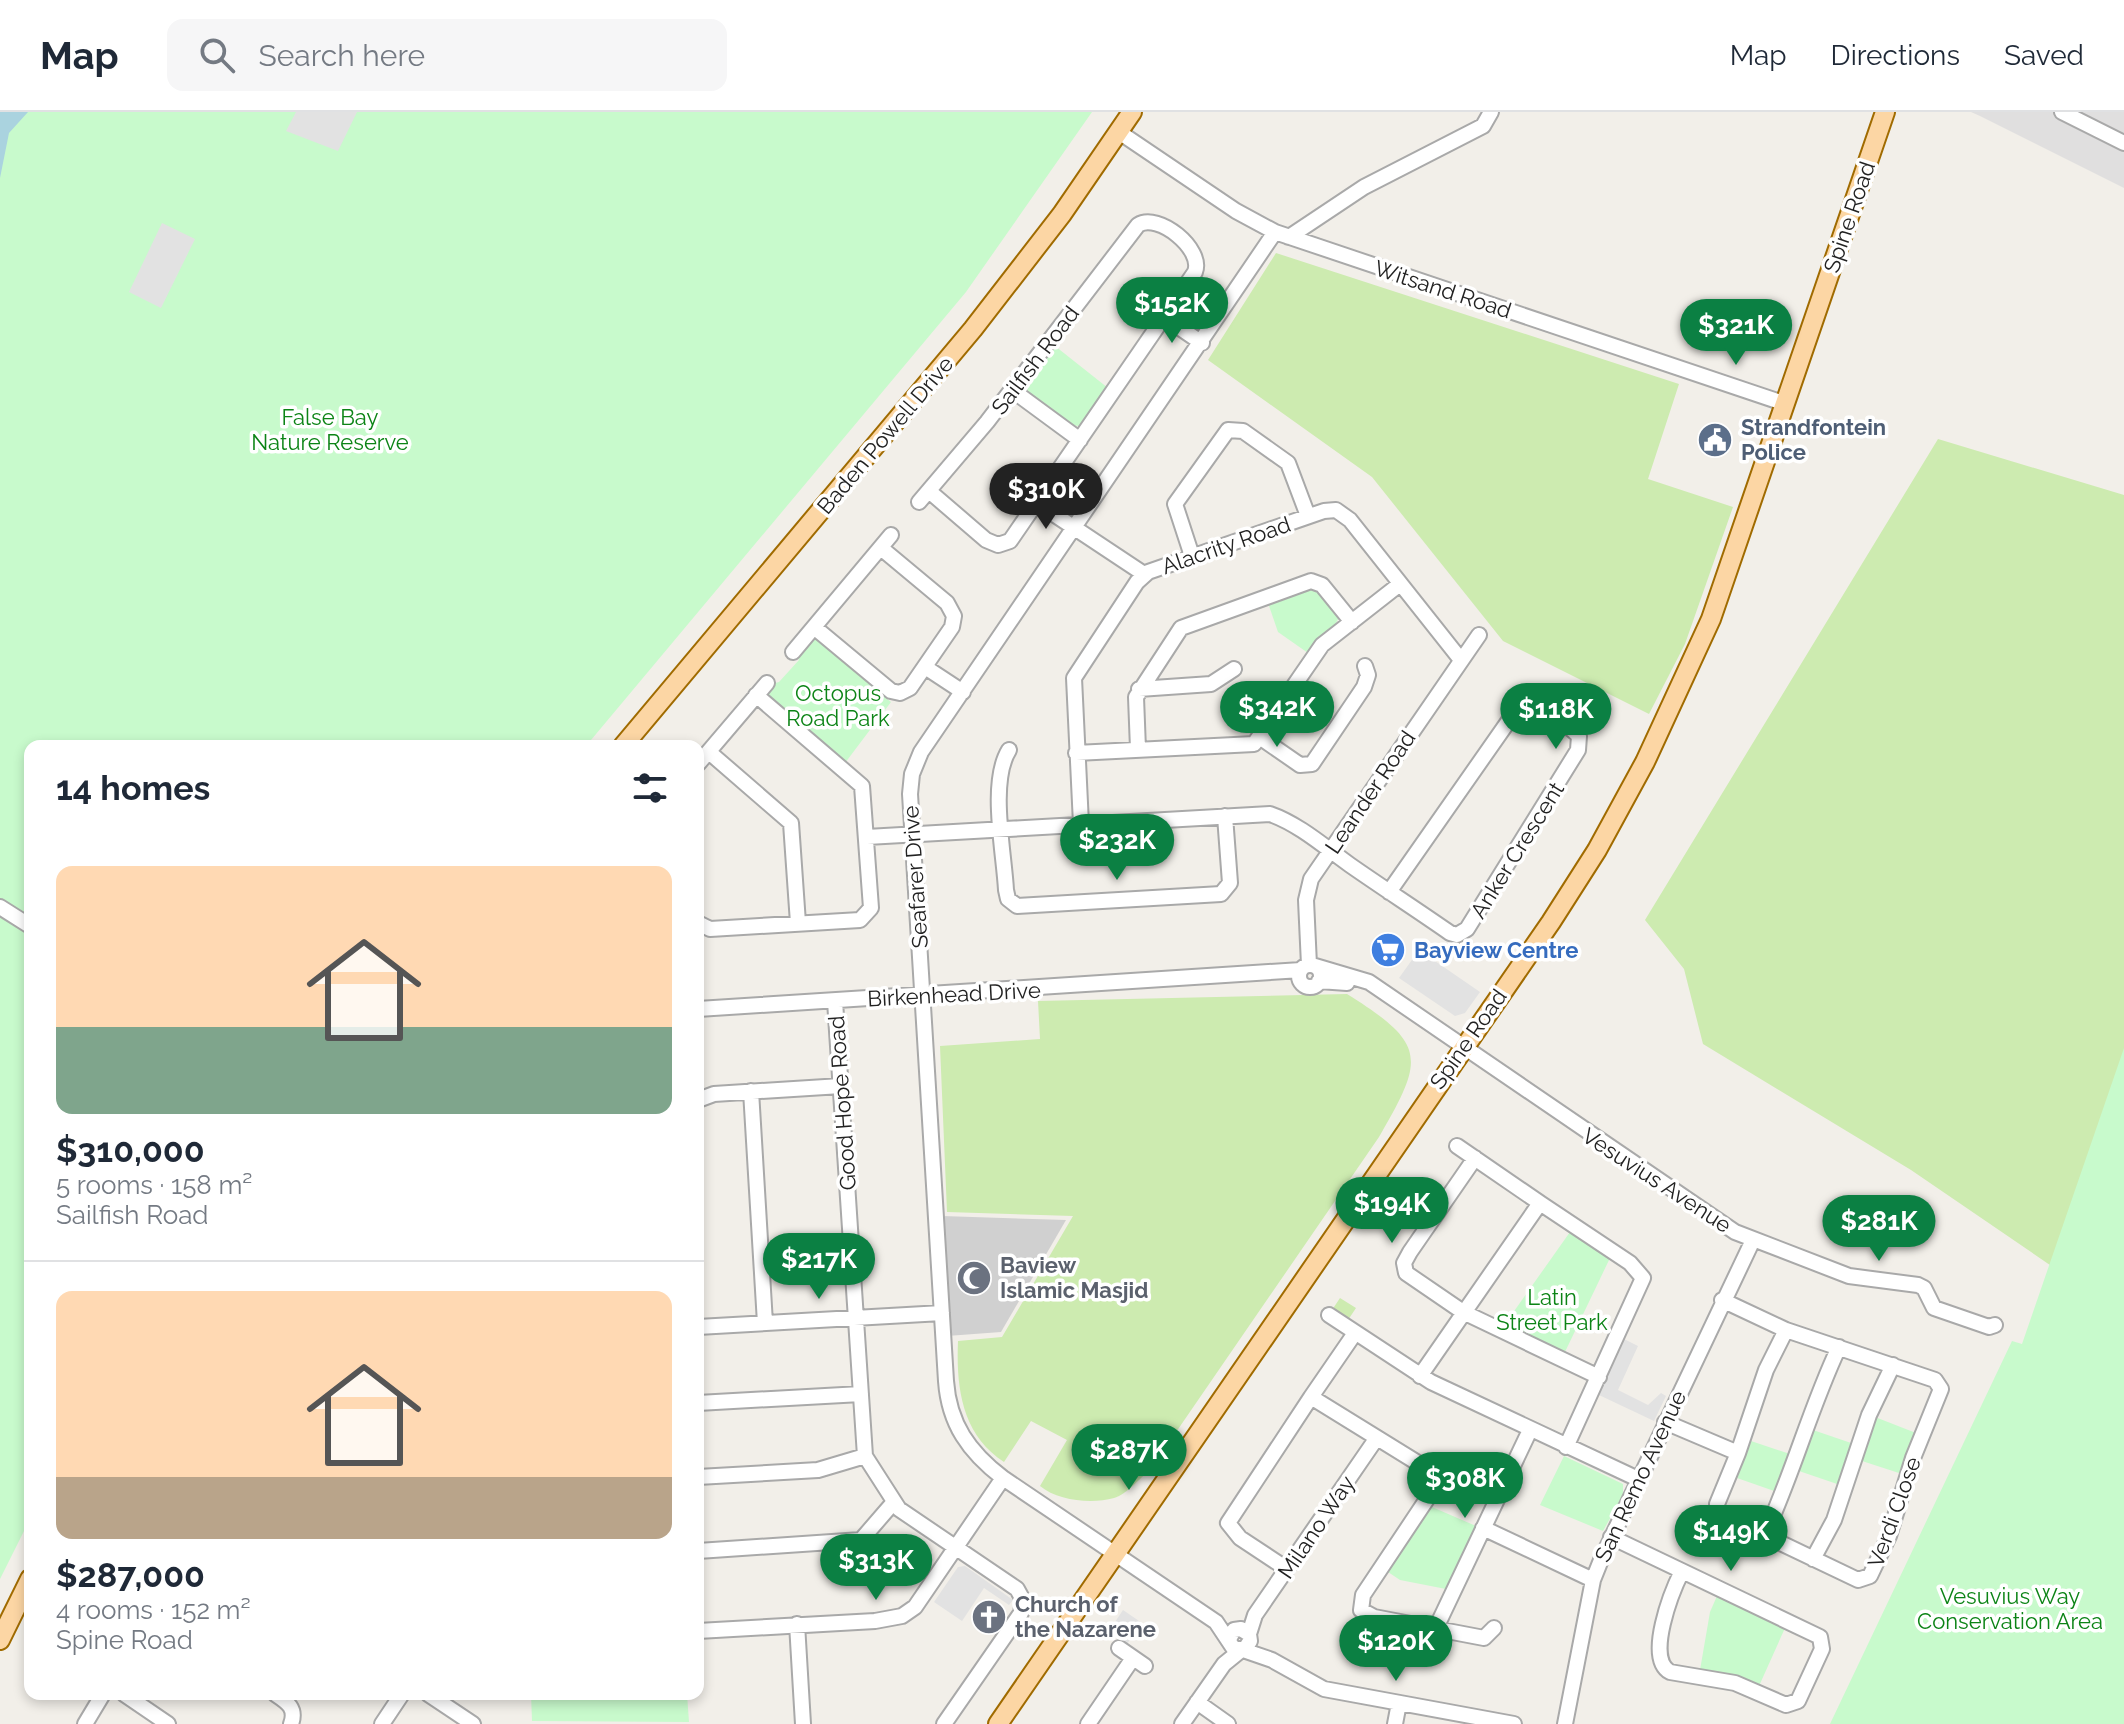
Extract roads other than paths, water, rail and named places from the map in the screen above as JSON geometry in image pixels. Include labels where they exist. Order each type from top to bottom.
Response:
[{"type":"main road","name":"Baden Powell Drive","points":[[628,740],[973,329],[1132,112]]},
{"type":"main road","name":"Spine Road","points":[[998,1724],[1575,884],[1645,762],[1711,619],[1885,112]]},
{"type":"main road","points":[[0,1640],[24,1591]]},
{"type":"street","points":[[1282,235],[1364,187],[1483,126],[1491,112]]},
{"type":"street","points":[[2068,113],[2124,143]]},
{"type":"street","name":"Witsand Road","points":[[1119,132],[1225,204],[1282,235],[1786,404]]},
{"type":"street","name":"Sailfish Road","points":[[1145,221],[1157,222],[1190,247],[1198,260],[1195,272],[1164,317],[1014,537],[998,545],[986,540],[924,497],[1012,390],[1134,230],[1145,221]]},
{"type":"street","name":"Seafarer Drive","points":[[1282,235],[1202,343],[1075,527],[921,752],[912,774],[911,834],[946,1388],[954,1421],[974,1454],[1003,1478],[1272,1660],[1324,1689],[1514,1724]]},
{"type":"street","points":[[1164,317],[1202,343]]},
{"type":"street","points":[[1012,390],[1080,440]]},
{"type":"street","points":[[1192,556],[1175,504],[1228,430],[1243,431],[1288,463],[1308,516]]},
{"type":"street","points":[[1037,503],[1144,574]]},
{"type":"street","name":"Alacrity Road","points":[[1081,824],[1074,678],[1144,574],[1330,510],[1346,516],[1461,660]]},
{"type":"street","points":[[793,652],[891,535]]},
{"type":"street","points":[[814,627],[895,693],[910,688],[952,627],[954,616],[947,603],[881,548]]},
{"type":"street","points":[[1138,749],[1135,704],[1139,689],[1186,624],[1311,581],[1322,585],[1352,622]]},
{"type":"street","points":[[1076,753],[1250,745],[1261,738],[1322,645],[1400,584]]},
{"type":"street","name":"Leander Road","points":[[1309,972],[1307,890],[1330,851],[1479,635]]},
{"type":"street","points":[[1261,738],[1300,765],[1312,764],[1364,687],[1368,675],[1365,666]]},
{"type":"street","points":[[925,667],[963,692]]},
{"type":"street","points":[[1139,689],[1211,684],[1234,669]]},
{"type":"street","points":[[704,757],[767,683]]},
{"type":"street","points":[[704,926],[710,929],[860,920],[867,915],[871,902],[862,786],[756,695]]},
{"type":"street","name":"Anker Crescent","points":[[1529,707],[1570,728],[1579,736],[1578,750],[1467,929],[1457,935],[1450,933],[1389,892],[1517,709],[1529,707]]},
{"type":"street","points":[[1009,750],[1001,762],[999,776],[1006,890],[1008,899],[1021,907],[1221,894],[1230,883],[1225,816]]},
{"type":"street","points":[[709,752],[791,823],[798,923]]},
{"type":"street","points":[[867,837],[1270,814],[1389,892]]},
{"type":"street","points":[[0,907],[24,922]]},
{"type":"street","name":"Birkenhead Drive","points":[[704,1009],[1309,972],[1354,975],[1461,1047]]},
{"type":"street","name":"Good Hope Road","points":[[835,1001],[865,1456],[893,1503],[1017,1589],[1024,1605],[944,1724]]},
{"type":"street","name":"Vesuvius Avenue","points":[[1461,1047],[1697,1209],[1753,1240],[1849,1276],[1918,1285],[1924,1288],[1934,1308],[1989,1327],[1995,1325]]},
{"type":"street","points":[[704,1098],[714,1094],[841,1086]]},
{"type":"street","points":[[751,1091],[765,1323]]},
{"type":"street","points":[[1457,1146],[1642,1274],[1644,1283],[1566,1447]]},
{"type":"street","points":[[1475,1158],[1404,1263],[1412,1280],[1463,1312],[1599,1377]]},
{"type":"street","points":[[1420,1376],[1540,1203]]},
{"type":"street","name":"San Remo Avenue","points":[[1565,1724],[1593,1580],[1722,1300],[1753,1240]]},
{"type":"street","name":"Verdi Close","points":[[1722,1300],[1786,1330],[1935,1380],[1941,1389],[1881,1556],[1870,1576],[1862,1581],[1724,1517],[1718,1509],[1766,1370],[1786,1330]]},
{"type":"street","points":[[704,1327],[942,1313]]},
{"type":"street","points":[[1329,1315],[1420,1376],[1638,1479]]},
{"type":"street","points":[[1287,1569],[1240,1538],[1228,1523],[1355,1333]]},
{"type":"street","points":[[1764,1536],[1780,1501],[1817,1393],[1839,1347]]},
{"type":"street","points":[[1813,1559],[1834,1520],[1869,1415],[1893,1365]]},
{"type":"street","points":[[704,1403],[861,1394]]},
{"type":"street","points":[[1311,1397],[1376,1439],[1426,1465],[1435,1478],[1419,1513],[1363,1595],[1361,1610],[1366,1615],[1484,1638],[1494,1628]]},
{"type":"street","points":[[1665,1422],[1738,1453]]},
{"type":"street","points":[[1436,1628],[1530,1430]]},
{"type":"street","name":"Milano Way","points":[[1182,1724],[1376,1439]]},
{"type":"street","points":[[704,1477],[818,1470],[865,1456]]},
{"type":"street","points":[[704,1631],[875,1621],[902,1616],[915,1607],[1003,1478]]},
{"type":"street","points":[[704,1551],[861,1540],[893,1503]]},
{"type":"street","points":[[1483,1528],[1593,1580]]},
{"type":"street","points":[[1611,1537],[1820,1637],[1822,1649],[1798,1701],[1786,1705],[1735,1683],[1672,1672],[1662,1667],[1659,1658],[1662,1629],[1669,1600],[1682,1571]]},
{"type":"street","points":[[797,1624],[803,1724]]},
{"type":"street","points":[[1088,1724],[1139,1662],[1119,1648]]},
{"type":"street","points":[[85,1724],[99,1700]]},
{"type":"street","points":[[133,1700],[168,1724]]},
{"type":"street","points":[[283,1700],[290,1705],[293,1714],[291,1724]]},
{"type":"street","points":[[382,1724],[398,1700]]},
{"type":"street","points":[[437,1700],[473,1724]]},
{"type":"street","points":[[1197,1702],[1228,1724]]},
{"type":"street","points":[[1395,1724],[1399,1703]]},
{"type":"water","points":[[0,112],[28,112],[9,133],[0,178]]},
{"type":"place","name":"Strandfontein Police","points":[[1715,440]]},
{"type":"place","name":"Bayview Centre","points":[[1388,950]]},
{"type":"place","name":"Baview Islamic Masjid","points":[[974,1278]]},
{"type":"place","name":"Church of the Nazarene","points":[[989,1617]]},
{"type":"park label","name":"False Bay Nature Reserve","points":[[330,430]]},
{"type":"park label","name":"Octopus Road Park","points":[[838,706]]},
{"type":"park label","name":"Latin Street Park","points":[[1552,1310]]},
{"type":"park label","name":"Vesuvius Way Conservation Area","points":[[2010,1608]]}]
